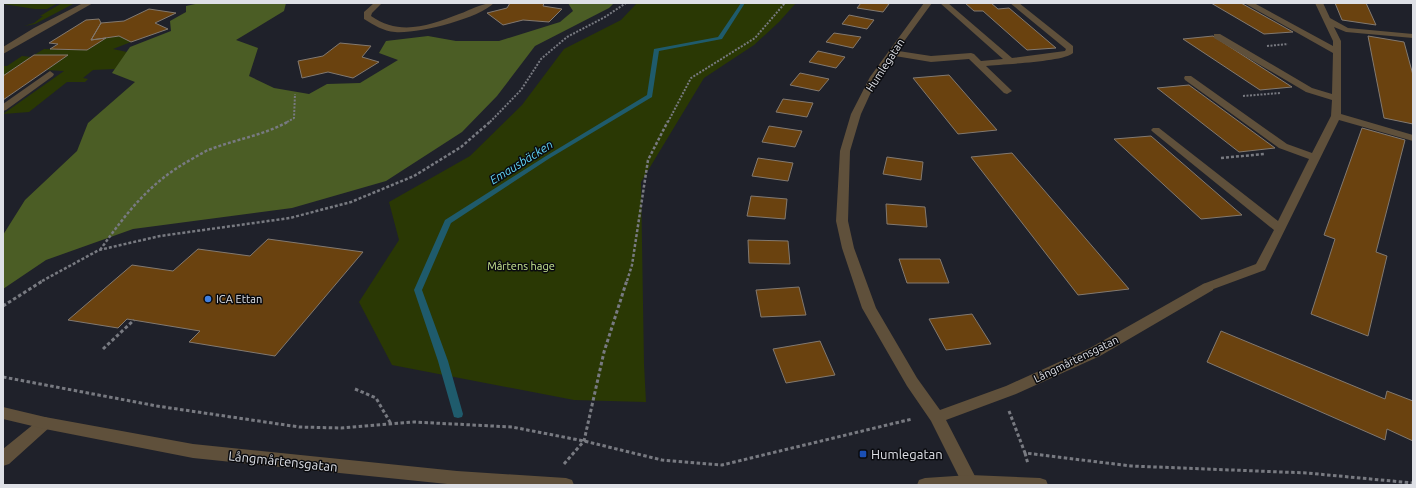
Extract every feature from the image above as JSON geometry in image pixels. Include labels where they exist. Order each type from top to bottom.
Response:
[{"type":"street","points":[[3,51],[37,30],[89,3]]},
{"type":"street","points":[[378,3],[368,12],[367,17],[373,23],[385,28],[406,30],[431,26],[454,19],[490,3]]},
{"type":"street","name":"Humlegatan","points":[[928,3],[874,77],[856,114],[845,151],[842,221],[848,248],[869,308],[912,382],[937,417],[970,482]]},
{"type":"street","points":[[944,3],[1010,61]]},
{"type":"street","points":[[979,64],[1070,53],[1070,48],[1014,3]]},
{"type":"street","points":[[1248,3],[1337,52]]},
{"type":"street","points":[[1319,3],[1337,41],[1336,116],[1413,138]]},
{"type":"street","points":[[1326,19],[1346,30],[1413,36]]},
{"type":"street","points":[[1217,36],[1309,90],[1336,98]]},
{"type":"street","points":[[892,53],[931,59],[971,56],[1007,91]]},
{"type":"street","points":[[3,108],[50,74]]},
{"type":"street","points":[[1188,78],[1283,146],[1315,158]]},
{"type":"street","name":"Långmårtensgatan","points":[[937,417],[1003,393],[1095,352],[1208,287],[1261,267],[1336,116]]},
{"type":"street","points":[[1156,130],[1280,229]]},
{"type":"street","name":"Långmårtensgatan","points":[[3,413],[45,423],[193,452],[457,478],[561,485]]},
{"type":"street","points":[[3,459],[45,423]]},
{"type":"street","points":[[925,485],[970,482],[1040,485]]},
{"type":"path","points":[[3,306],[32,286],[99,250],[160,236],[290,218],[351,202],[414,176],[461,147],[498,115],[521,90],[541,59],[567,36],[605,17],[626,3]]},
{"type":"path","points":[[561,485],[562,467],[584,441],[604,352],[632,265],[648,160],[691,78],[756,38],[785,3]]},
{"type":"path","points":[[1238,48],[1318,41]]},
{"type":"path","points":[[1217,99],[1309,90]]},
{"type":"path","points":[[99,250],[126,214],[142,196],[172,170],[210,149],[275,129],[294,118],[295,94]]},
{"type":"path","points":[[1194,161],[1295,151]]},
{"type":"path","points":[[103,350],[134,320]]},
{"type":"path","points":[[3,377],[157,406],[299,427],[341,428],[414,422],[512,428],[584,441],[662,460],[722,465],[911,419],[937,417]]},
{"type":"path","points":[[355,389],[376,398],[391,424]]},
{"type":"path","points":[[1003,393],[1025,453],[1131,466],[1307,473],[1413,483]]},
{"type":"green space","points":[[3,3],[58,3],[47,9],[35,9]]},
{"type":"green space","points":[[62,3],[75,3],[35,24],[24,26],[34,23],[43,16],[40,16]]},
{"type":"green space","points":[[200,3],[286,3],[284,11],[236,40],[258,48],[249,76],[274,88],[309,94],[327,84],[360,83],[398,60],[379,53],[386,41],[428,36],[456,41],[499,41],[560,22],[573,11],[568,3],[614,3],[609,8],[535,46],[497,96],[462,132],[386,181],[292,208],[133,229],[46,260],[3,289],[3,235],[25,200],[77,151],[88,123],[135,82],[112,73],[130,47],[171,31],[170,21],[186,12],[186,6]]},
{"type":"green space","name":"Mårtens hage","points":[[637,3],[796,3],[779,22],[754,45],[704,78],[641,182],[646,402],[574,400],[392,365],[359,302],[399,240],[389,202],[470,156],[522,105],[564,49],[621,20]]},
{"type":"green space","points":[[119,36],[131,42],[113,49],[127,52],[115,69],[93,70],[83,78],[88,79],[85,82],[67,82],[29,112],[3,114],[64,71],[47,70],[67,55],[34,55],[44,49],[87,50],[106,38]]},
{"type":"green space","points":[[22,56],[32,57],[3,76],[3,66],[7,66]]},
{"type":"building","points":[[510,3],[544,3],[543,6],[562,9],[549,22],[523,20],[503,25],[487,13],[507,8]]},
{"type":"building","points":[[861,3],[889,4],[883,12],[857,8]]},
{"type":"building","points":[[965,3],[991,3],[998,9],[1009,8],[1056,48],[1027,50],[983,11],[974,11]]},
{"type":"building","points":[[1211,3],[1241,3],[1293,32],[1264,34]]},
{"type":"building","points":[[1335,3],[1366,3],[1376,25],[1342,20]]},
{"type":"building","points":[[149,9],[176,13],[155,23],[168,29],[131,42],[119,36],[91,40],[101,23],[124,21]]},
{"type":"building","points":[[849,15],[874,20],[867,29],[842,24]]},
{"type":"building","points":[[99,19],[101,23],[91,40],[106,38],[87,50],[50,49],[58,44],[49,43],[86,20]]},
{"type":"building","points":[[834,33],[861,37],[853,48],[826,42]]},
{"type":"building","points":[[1213,36],[1292,87],[1260,90],[1183,39]]},
{"type":"building","points":[[1368,36],[1404,42],[1413,75],[1413,124],[1384,118]]},
{"type":"building","points":[[340,43],[371,46],[362,57],[379,62],[353,78],[328,72],[302,78],[298,61],[323,56]]},
{"type":"building","points":[[818,51],[845,57],[836,68],[809,62]]},
{"type":"building","points":[[34,55],[68,55],[3,100],[3,76]]},
{"type":"building","points":[[800,73],[829,79],[819,91],[790,85]]},
{"type":"building","points":[[949,75],[997,130],[958,134],[913,78]]},
{"type":"building","points":[[1189,85],[1275,148],[1239,152],[1157,88]]},
{"type":"building","points":[[783,99],[813,103],[807,117],[776,112]]},
{"type":"building","points":[[769,126],[802,131],[795,147],[762,142]]},
{"type":"building","points":[[1362,128],[1405,140],[1376,252],[1387,256],[1368,336],[1311,314],[1335,239],[1324,235]]},
{"type":"building","points":[[1151,136],[1242,215],[1201,219],[1114,139]]},
{"type":"building","points":[[1012,153],[1129,289],[1078,295],[971,157]]},
{"type":"building","points":[[887,157],[923,162],[921,180],[883,174]]},
{"type":"building","points":[[758,158],[793,163],[788,181],[752,176]]},
{"type":"building","points":[[751,196],[787,199],[785,219],[747,216]]},
{"type":"building","points":[[886,204],[925,207],[927,227],[887,224]]},
{"type":"building","name":"ICA Ettan","points":[[268,239],[363,252],[275,356],[189,342],[200,331],[127,319],[118,328],[68,320],[132,265],[173,271],[198,249],[250,256]]},
{"type":"building","points":[[748,240],[788,241],[790,264],[749,263]]},
{"type":"building","points":[[899,259],[940,259],[949,283],[907,283]]},
{"type":"building","points":[[799,287],[806,315],[761,317],[756,290]]},
{"type":"building","points":[[972,314],[991,344],[946,350],[929,319]]},
{"type":"building","points":[[1221,331],[1385,399],[1387,391],[1413,401],[1413,441],[1387,429],[1385,440],[1207,362]]},
{"type":"building","points":[[820,341],[835,375],[786,383],[773,349]]},
{"type":"waterway","name":"Emausbäcken","points":[[458,414],[443,361],[418,290],[448,222],[548,157],[650,96],[656,50],[720,38],[743,3]]},
{"type":"place","name":"ICA Ettan","points":[[208,299]]},
{"type":"place","name":"Humlegatan","points":[[863,454]]}]
